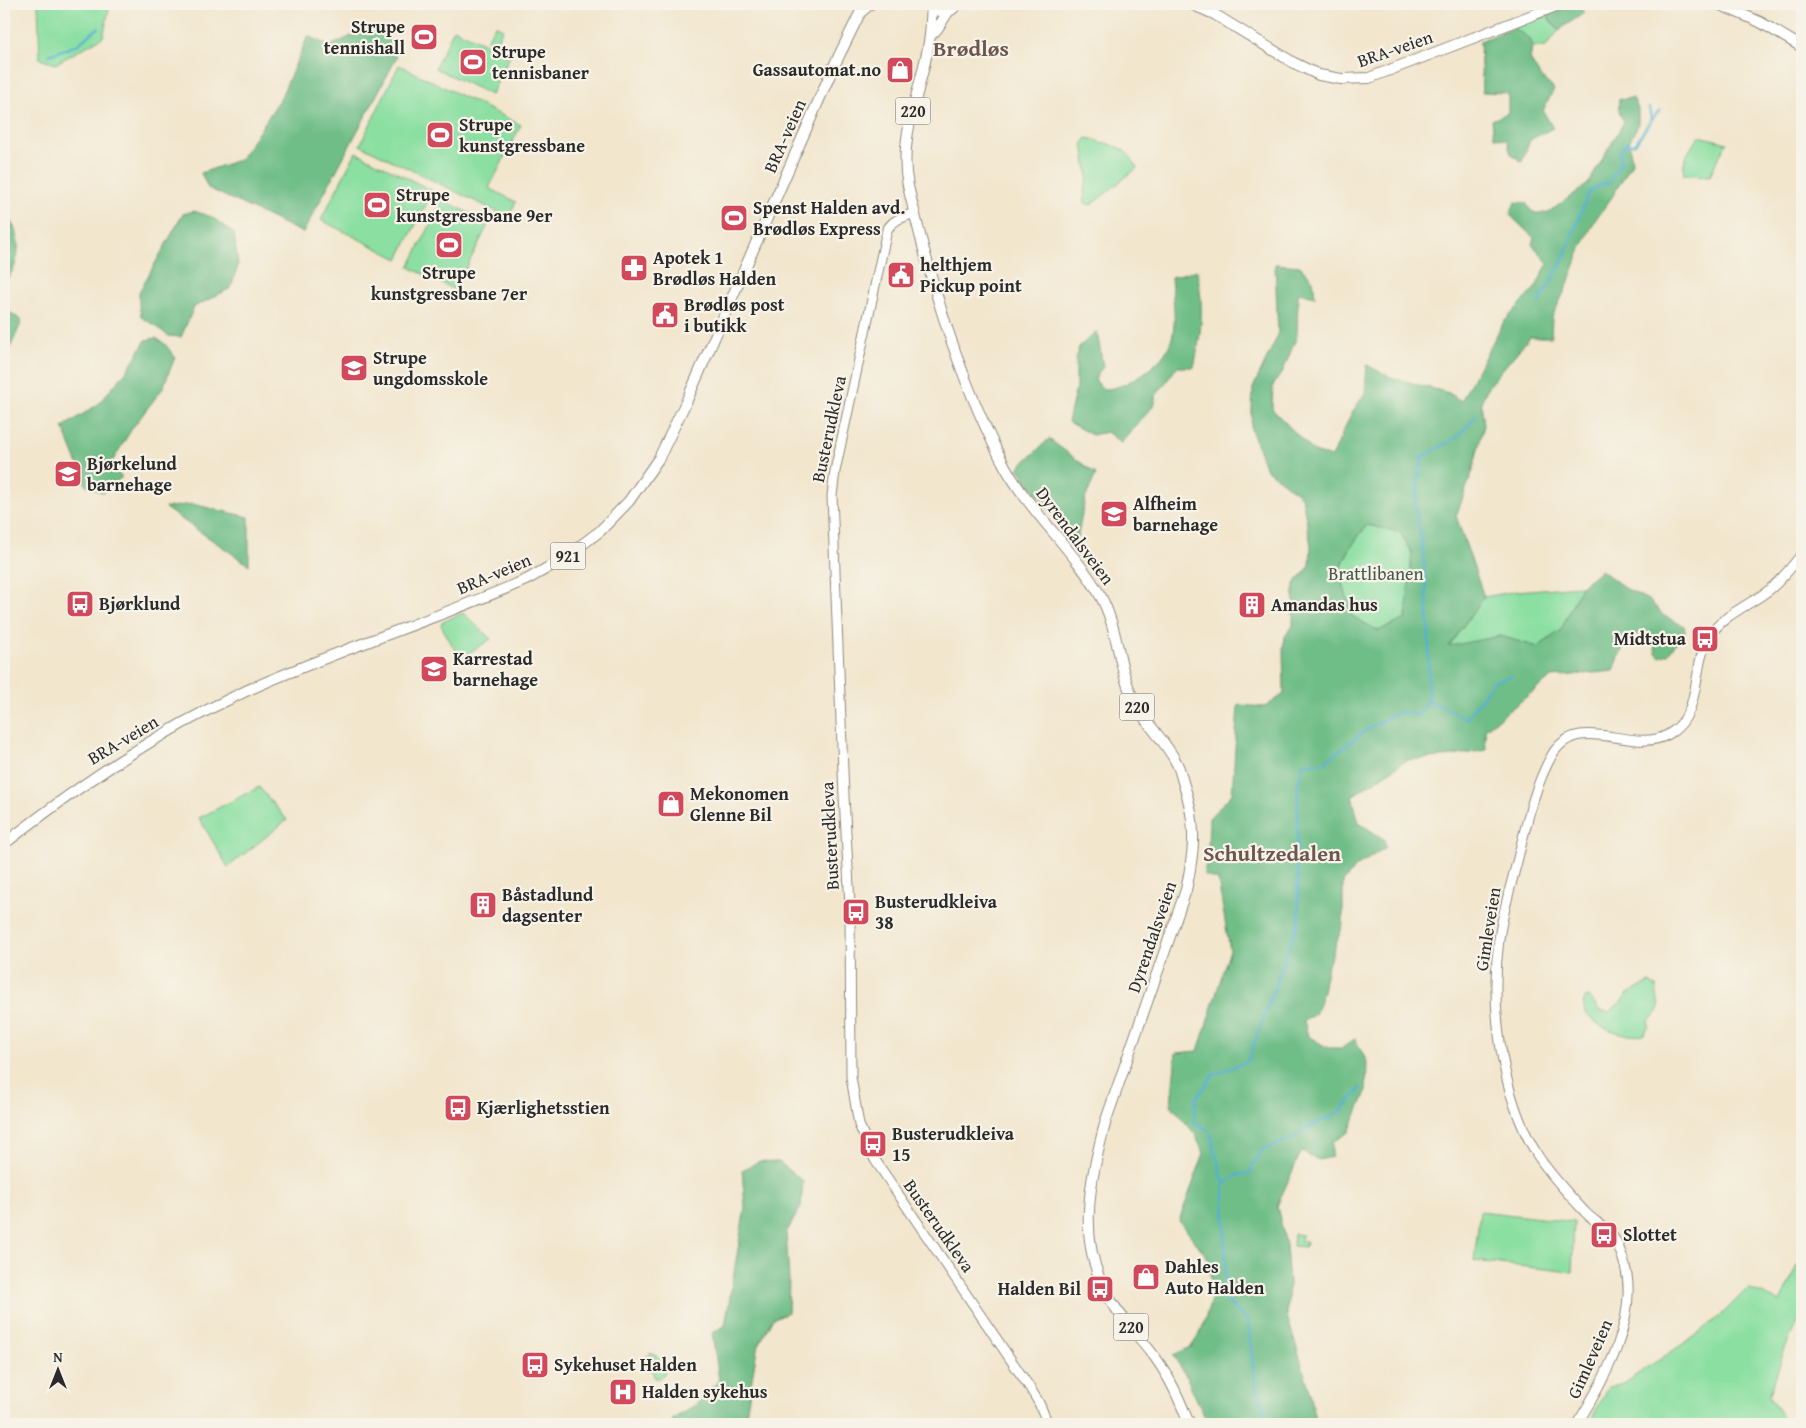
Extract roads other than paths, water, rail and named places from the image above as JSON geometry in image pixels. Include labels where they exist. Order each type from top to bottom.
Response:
[{"type":"main road","name":"BRA-veien","points":[[4,844],[51,807],[99,773],[179,725],[247,691],[293,671],[528,579],[583,545],[617,514],[640,487],[659,458],[833,68],[860,13],[870,4]]},
{"type":"main road","name":"BRA-veien","points":[[1191,4],[1222,18],[1294,63],[1330,78],[1353,80],[1369,78],[1561,4]]},
{"type":"main road","points":[[1718,4],[1760,22],[1802,47]]},
{"type":"main road","name":"220","points":[[931,5],[942,12],[956,6]]},
{"type":"main road","name":"220","points":[[930,36],[931,5]]},
{"type":"main road","name":"220","points":[[930,36],[956,6]]},
{"type":"main road","name":"Dyrendalsveien","points":[[930,36],[906,145],[905,164],[908,186],[924,254],[966,383],[1003,462],[1025,497],[1079,565],[1100,596],[1114,627],[1126,682],[1149,726],[1163,742],[1177,764],[1193,819],[1192,863],[1186,890],[1106,1120],[1096,1158],[1090,1196],[1088,1227],[1091,1250],[1098,1273],[1108,1295],[1167,1376],[1188,1422]]},
{"type":"street","name":"Busterudkleva","points":[[915,213],[896,220],[887,230],[833,488],[841,730],[850,905],[850,1056],[852,1085],[859,1125],[875,1160],[1030,1388],[1048,1424]]},
{"type":"street","name":"Gimleveien","points":[[1577,1424],[1604,1376],[1624,1326],[1628,1306],[1628,1286],[1625,1267],[1610,1233],[1582,1210],[1540,1158],[1520,1121],[1510,1086],[1497,1017],[1497,961],[1502,920],[1522,838],[1531,808],[1553,753],[1571,738],[1590,734],[1650,741],[1663,738],[1673,732],[1682,724],[1691,709],[1701,654],[1714,630],[1722,622],[1775,585],[1802,554]]},
{"type":"waterway","points":[[49,55],[77,45],[98,28]]},
{"type":"waterway","points":[[1649,108],[1651,119]]},
{"type":"waterway","points":[[1539,303],[1563,259],[1589,192],[1609,182],[1621,162],[1619,154],[1625,144],[1635,144],[1660,110]]},
{"type":"waterway","points":[[1428,700],[1429,635],[1426,585],[1415,504],[1422,457],[1456,438],[1476,416]]},
{"type":"waterway","points":[[1208,1130],[1194,1122],[1196,1099],[1213,1075],[1248,1061],[1299,920],[1297,858],[1298,781],[1303,764],[1325,762],[1366,730],[1398,712],[1418,715],[1428,700],[1466,719],[1494,681],[1512,676]]},
{"type":"waterway","points":[[1224,1185],[1236,1176],[1250,1174],[1253,1164],[1263,1149],[1294,1139],[1310,1126],[1331,1117],[1343,1109],[1361,1088]]},
{"type":"waterway","points":[[1211,1134],[1224,1185],[1226,1300],[1248,1322],[1255,1384],[1268,1424]]},
{"type":"place","name":"Strupe tennishall","points":[[424,37]]},
{"type":"place","name":"Strupe tennisbaner","points":[[473,62]]},
{"type":"place","name":"Gassautomat.no","points":[[900,70]]},
{"type":"place","name":"Strupe kunstgressbane","points":[[440,135]]},
{"type":"place","name":"Strupe kunstgressbane 9er","points":[[377,205]]},
{"type":"place","name":"Spenst Halden avd. Brødløs Express","points":[[734,218]]},
{"type":"place","name":"Strupe kunstgressbane 7er","points":[[449,245]]},
{"type":"place","name":"Apotek 1 Brødløs Halden","points":[[634,268]]},
{"type":"place","name":"helthjem Pickup point","points":[[901,275]]},
{"type":"place","name":"Brødløs post i butikk","points":[[665,315]]},
{"type":"place","name":"Strupe ungdomsskole","points":[[354,368]]},
{"type":"place","name":"Bjørkelund barnehage","points":[[68,474]]},
{"type":"place","name":"Alfheim barnehage","points":[[1114,514]]},
{"type":"place","name":"Bjørklund","points":[[80,604]]},
{"type":"place","name":"Amandas hus","points":[[1252,605]]},
{"type":"place","name":"Midtstua","points":[[1705,639]]},
{"type":"place","name":"Karrestad barnehage","points":[[434,669]]},
{"type":"place","name":"Mekonomen Glenne Bil","points":[[671,804]]},
{"type":"place","name":"Båstadlund dagsenter","points":[[483,905]]},
{"type":"place","name":"Busterudkleiva 38","points":[[856,912]]},
{"type":"place","name":"Kjærlighetsstien","points":[[458,1108]]},
{"type":"place","name":"Busterudkleiva 15","points":[[873,1144]]},
{"type":"place","name":"Slottet","points":[[1604,1235]]},
{"type":"place","name":"Dahles Auto Halden","points":[[1146,1277]]},
{"type":"place","name":"Halden Bil","points":[[1100,1289]]},
{"type":"place","name":"Sykehuset Halden","points":[[535,1365]]},
{"type":"place","name":"Halden sykehus","points":[[623,1392]]},
{"type":"district","name":"Brødløs","points":[[971,48]]},
{"type":"district","name":"Schultzedalen","points":[[1272,853]]},
{"type":"park label","name":"Brattlibanen","points":[[1376,574]]}]
